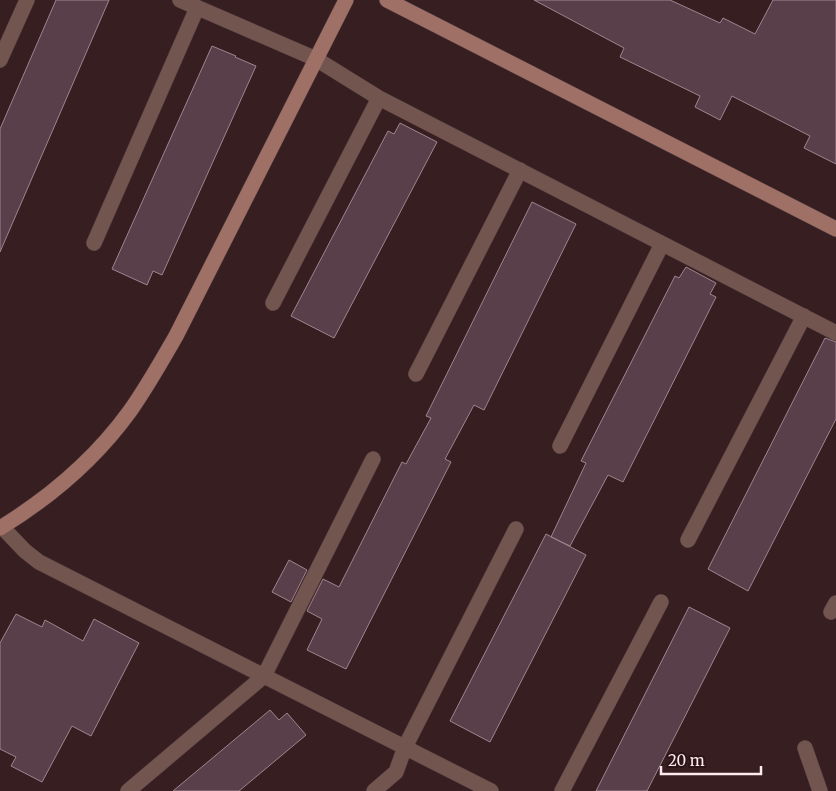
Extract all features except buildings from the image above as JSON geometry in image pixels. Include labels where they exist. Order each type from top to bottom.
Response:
[{"type":"street","points":[[1,527],[35,505],[69,477],[102,445],[129,412],[149,383],[176,336],[346,0]]},
{"type":"street","points":[[386,0],[836,229]]},
{"type":"lane","points":[[0,60],[27,0]]},
{"type":"lane","points":[[180,0],[316,59],[378,98],[836,332]]},
{"type":"lane","points":[[94,243],[197,8]]},
{"type":"lane","points":[[273,303],[378,98]]},
{"type":"lane","points":[[416,374],[520,170]]},
{"type":"lane","points":[[560,446],[662,244]]},
{"type":"lane","points":[[688,540],[804,316]]},
{"type":"lane","points":[[128,791],[264,676],[374,459]]},
{"type":"lane","points":[[1,527],[39,562],[491,791]]},
{"type":"lane","points":[[374,791],[396,772],[405,747],[516,529]]},
{"type":"lane","points":[[562,791],[661,602]]},
{"type":"lane","points":[[805,748],[820,791]]}]
